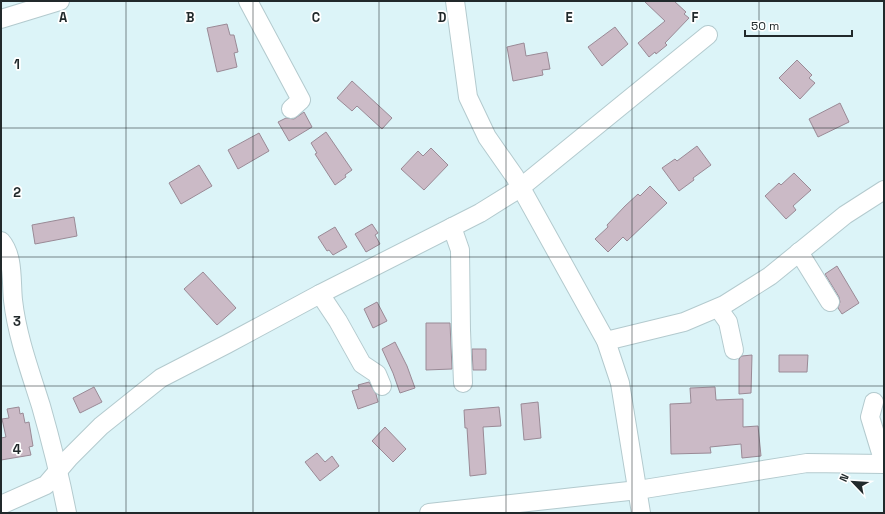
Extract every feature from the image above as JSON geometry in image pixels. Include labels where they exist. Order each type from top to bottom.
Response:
[{"type":"street","points":[[1,19],[28,6],[60,1]]},
{"type":"street","points":[[248,1],[301,100],[291,109]]},
{"type":"street","points":[[455,1],[468,97],[487,137],[515,177],[606,341],[620,383],[641,513]]},
{"type":"street","points":[[1,505],[46,485],[101,426],[161,378],[320,294],[480,213],[520,188],[708,35]]},
{"type":"street","points":[[606,341],[684,322],[718,308],[770,276],[845,215],[884,190]]},
{"type":"street","points":[[452,227],[460,250],[463,383]]},
{"type":"street","points":[[1,241],[6,246],[12,275],[13,299],[19,332],[58,471],[67,513]]},
{"type":"street","points":[[799,252],[830,302]]},
{"type":"street","points":[[320,294],[338,321],[362,364],[376,374],[382,386]]},
{"type":"street","points":[[718,308],[728,322],[734,350]]},
{"type":"street","points":[[429,513],[638,490],[806,463],[884,463],[870,417],[874,402]]},
{"type":"building","points":[[644,1],[674,1],[686,12],[684,14],[689,18],[665,43],[667,45],[656,54],[655,52],[649,57],[638,43],[665,21]]},
{"type":"building","points":[[227,24],[230,35],[234,35],[238,52],[234,53],[237,67],[217,72],[207,28]]},
{"type":"building","points":[[615,27],[628,44],[602,66],[588,47]]},
{"type":"building","points":[[524,43],[526,56],[547,52],[550,69],[542,70],[543,75],[513,81],[507,47]]},
{"type":"building","points":[[797,60],[812,75],[809,78],[815,83],[800,99],[779,78]]},
{"type":"building","points":[[352,81],[392,118],[382,129],[357,106],[352,111],[337,98]]},
{"type":"building","points":[[840,103],[849,122],[818,137],[809,119]]},
{"type":"building","points":[[304,112],[312,127],[289,141],[278,122],[286,118],[294,119]]},
{"type":"building","points":[[326,132],[352,170],[345,175],[346,177],[335,185],[315,154],[317,153],[311,143]]},
{"type":"building","points":[[259,133],[269,151],[238,169],[228,150]]},
{"type":"building","points":[[697,146],[711,165],[693,178],[694,180],[679,191],[662,168],[675,159],[677,161]]},
{"type":"building","points":[[431,148],[448,165],[424,190],[401,169],[418,151],[423,156]]},
{"type":"building","points":[[199,165],[212,186],[181,204],[169,183]]},
{"type":"building","points":[[794,173],[811,190],[793,206],[796,210],[786,219],[765,196],[779,183],[781,185]]},
{"type":"building","points":[[650,186],[667,203],[627,241],[623,237],[608,252],[595,239],[608,227],[607,225],[625,206],[638,194],[640,196]]},
{"type":"building","points":[[74,217],[77,236],[35,244],[32,225]]},
{"type":"building","points":[[372,224],[378,233],[375,235],[380,244],[366,252],[355,234]]},
{"type":"building","points":[[335,227],[347,247],[333,255],[329,250],[327,251],[318,237]]},
{"type":"building","points":[[837,266],[859,303],[842,314],[838,308],[840,302],[839,297],[825,274]]},
{"type":"building","points":[[203,272],[236,308],[217,325],[184,289]]},
{"type":"building","points":[[377,302],[387,321],[373,328],[364,309]]},
{"type":"building","points":[[426,323],[450,323],[452,369],[426,370]]},
{"type":"building","points":[[395,342],[407,366],[415,388],[400,393],[382,349]]},
{"type":"building","points":[[472,349],[486,349],[486,370],[473,370]]},
{"type":"building","points":[[752,355],[751,393],[739,394],[739,359],[742,356]]},
{"type":"building","points":[[779,355],[808,355],[807,372],[779,372]]},
{"type":"building","points":[[369,382],[376,394],[378,402],[358,409],[352,391],[359,389],[358,385]]},
{"type":"building","points":[[94,387],[102,402],[80,413],[73,398]]},
{"type":"building","points":[[715,387],[716,400],[743,399],[743,427],[758,426],[761,456],[742,458],[741,444],[710,447],[711,453],[671,454],[670,404],[691,403],[690,388]]},
{"type":"building","points":[[538,402],[541,438],[524,440],[521,404]]},
{"type":"building","points":[[19,407],[20,414],[23,413],[25,423],[29,422],[33,446],[29,447],[31,455],[1,460],[1,438],[6,437],[2,419],[9,418],[7,409]]},
{"type":"building","points":[[499,407],[501,426],[483,427],[486,474],[470,476],[467,428],[465,428],[464,410]]},
{"type":"building","points":[[385,427],[406,449],[393,462],[372,441]]},
{"type":"building","points":[[317,453],[325,462],[332,456],[339,466],[320,481],[305,462]]}]
